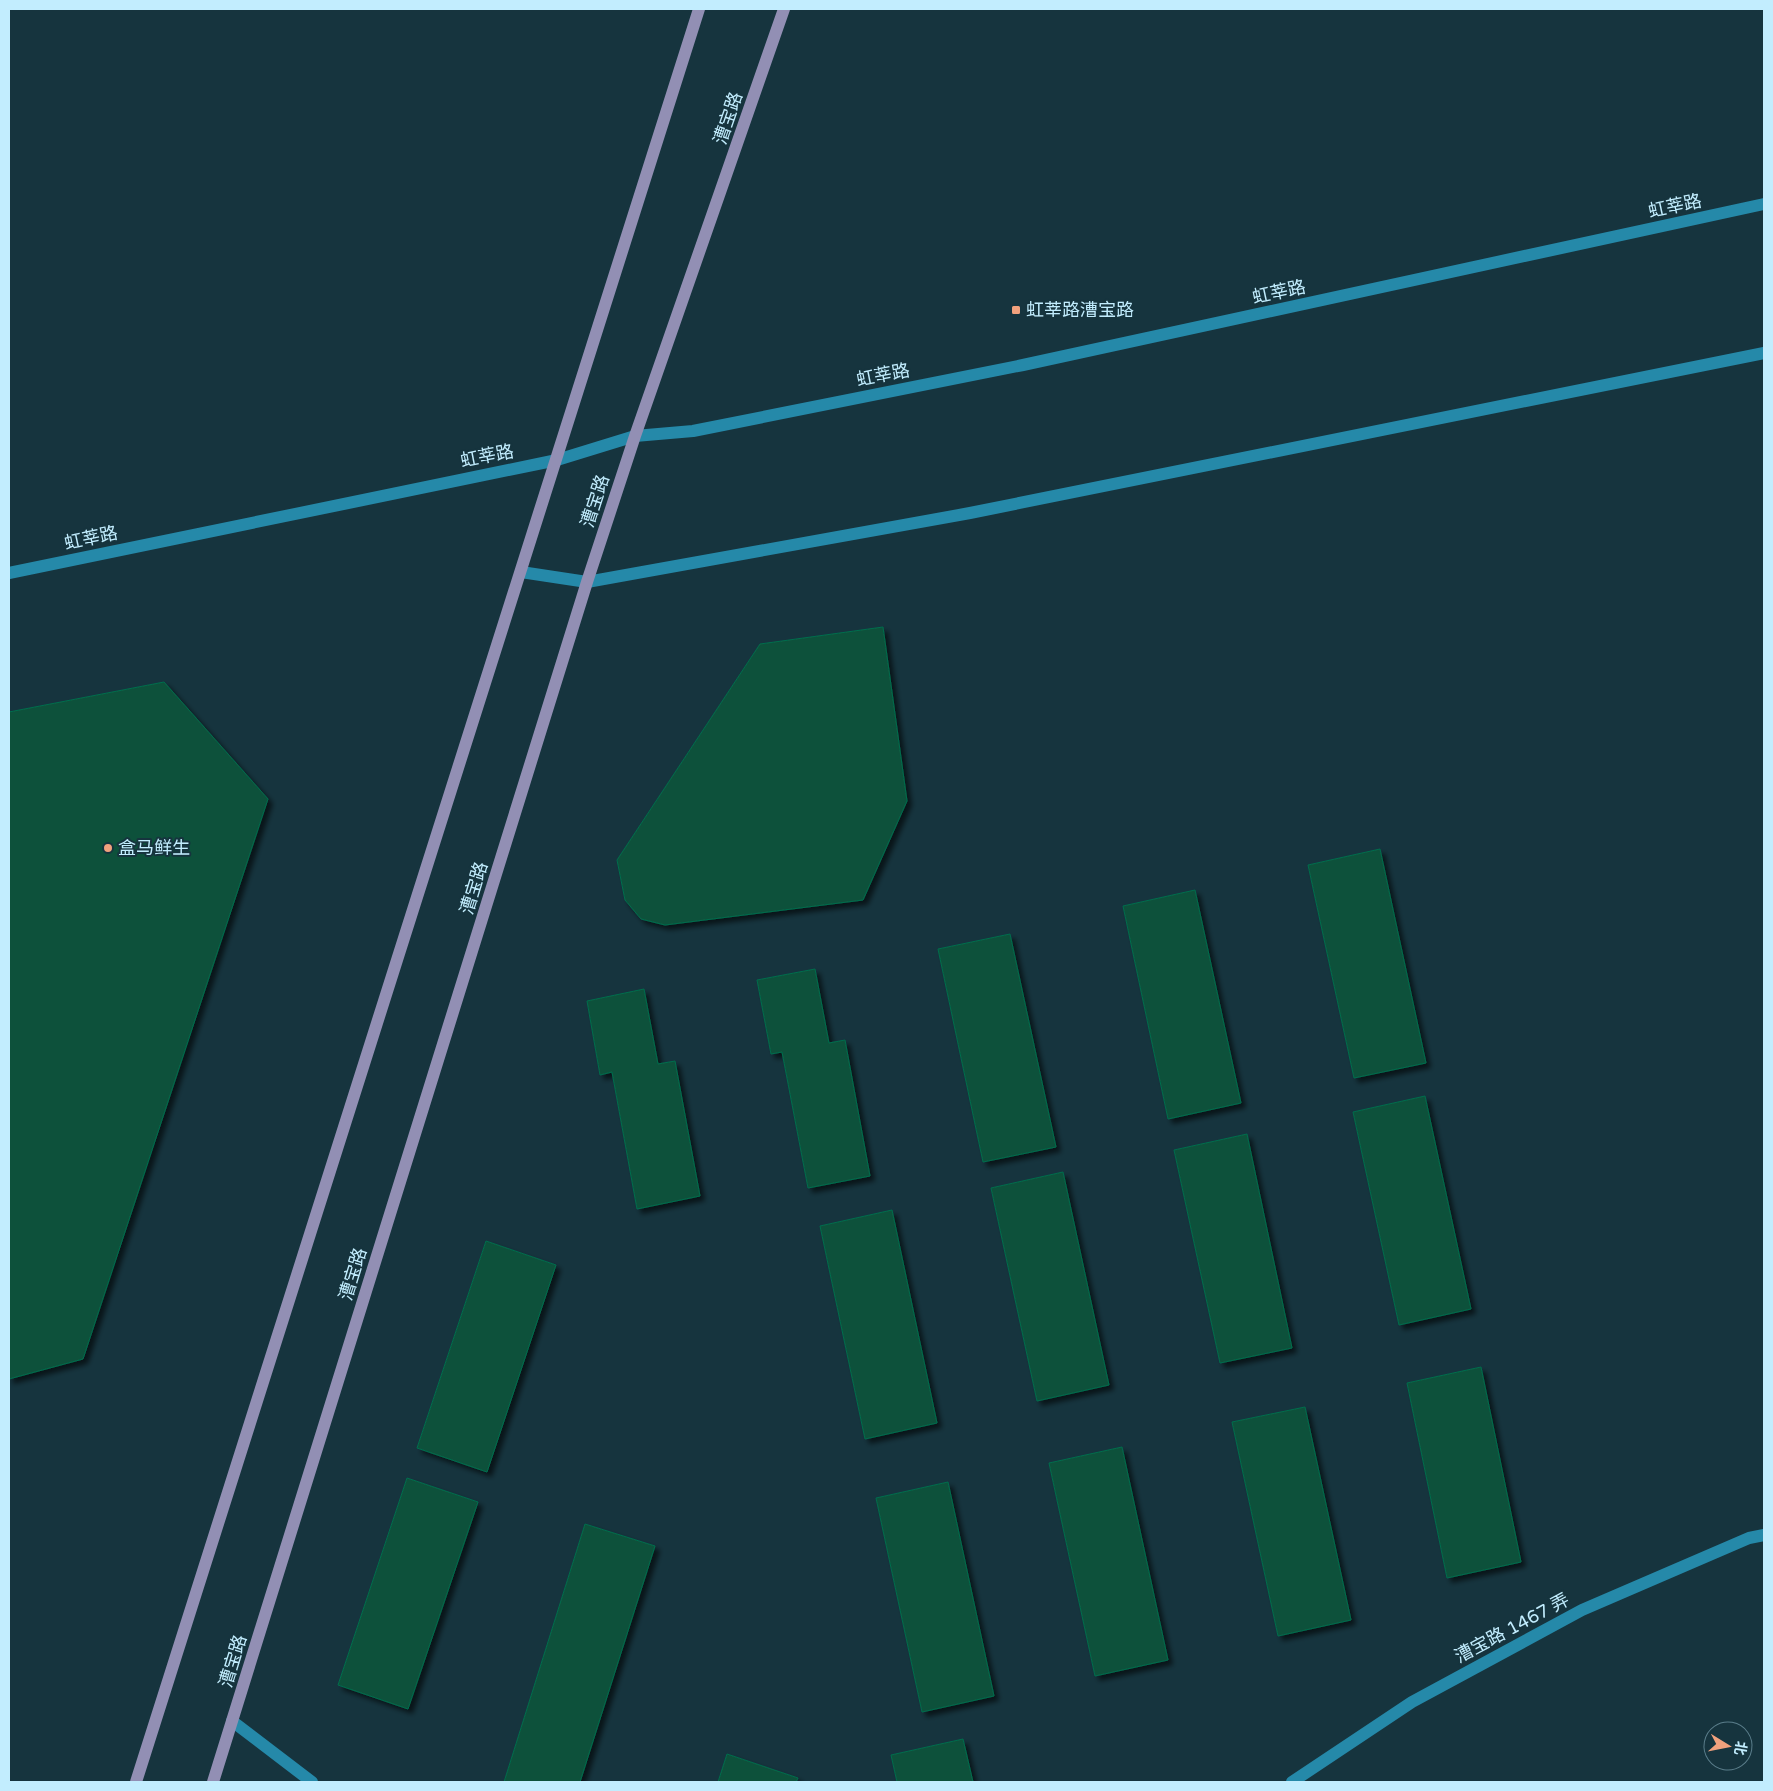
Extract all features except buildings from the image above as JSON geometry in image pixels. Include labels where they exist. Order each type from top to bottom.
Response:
[{"type":"main road","points":[[136,1782],[699,9]]},
{"type":"main road","name":"漕宝路","points":[[213,1782],[587,582],[635,436],[784,9]]},
{"type":"street","name":"虹莘路","points":[[9,573],[557,460],[635,436],[694,431],[1013,366],[1764,204]]},
{"type":"street","points":[[521,572],[587,582],[980,511],[1764,353]]},
{"type":"street","name":"漕宝路 1467 弄","points":[[1292,1782],[1412,1702],[1582,1610],[1749,1538],[1764,1535]]},
{"type":"street","points":[[232,1721],[312,1782]]},
{"type":"place","name":"虹莘路漕宝路","points":[[1016,310]]},
{"type":"place","name":"盒马鲜生","points":[[108,848]]}]
